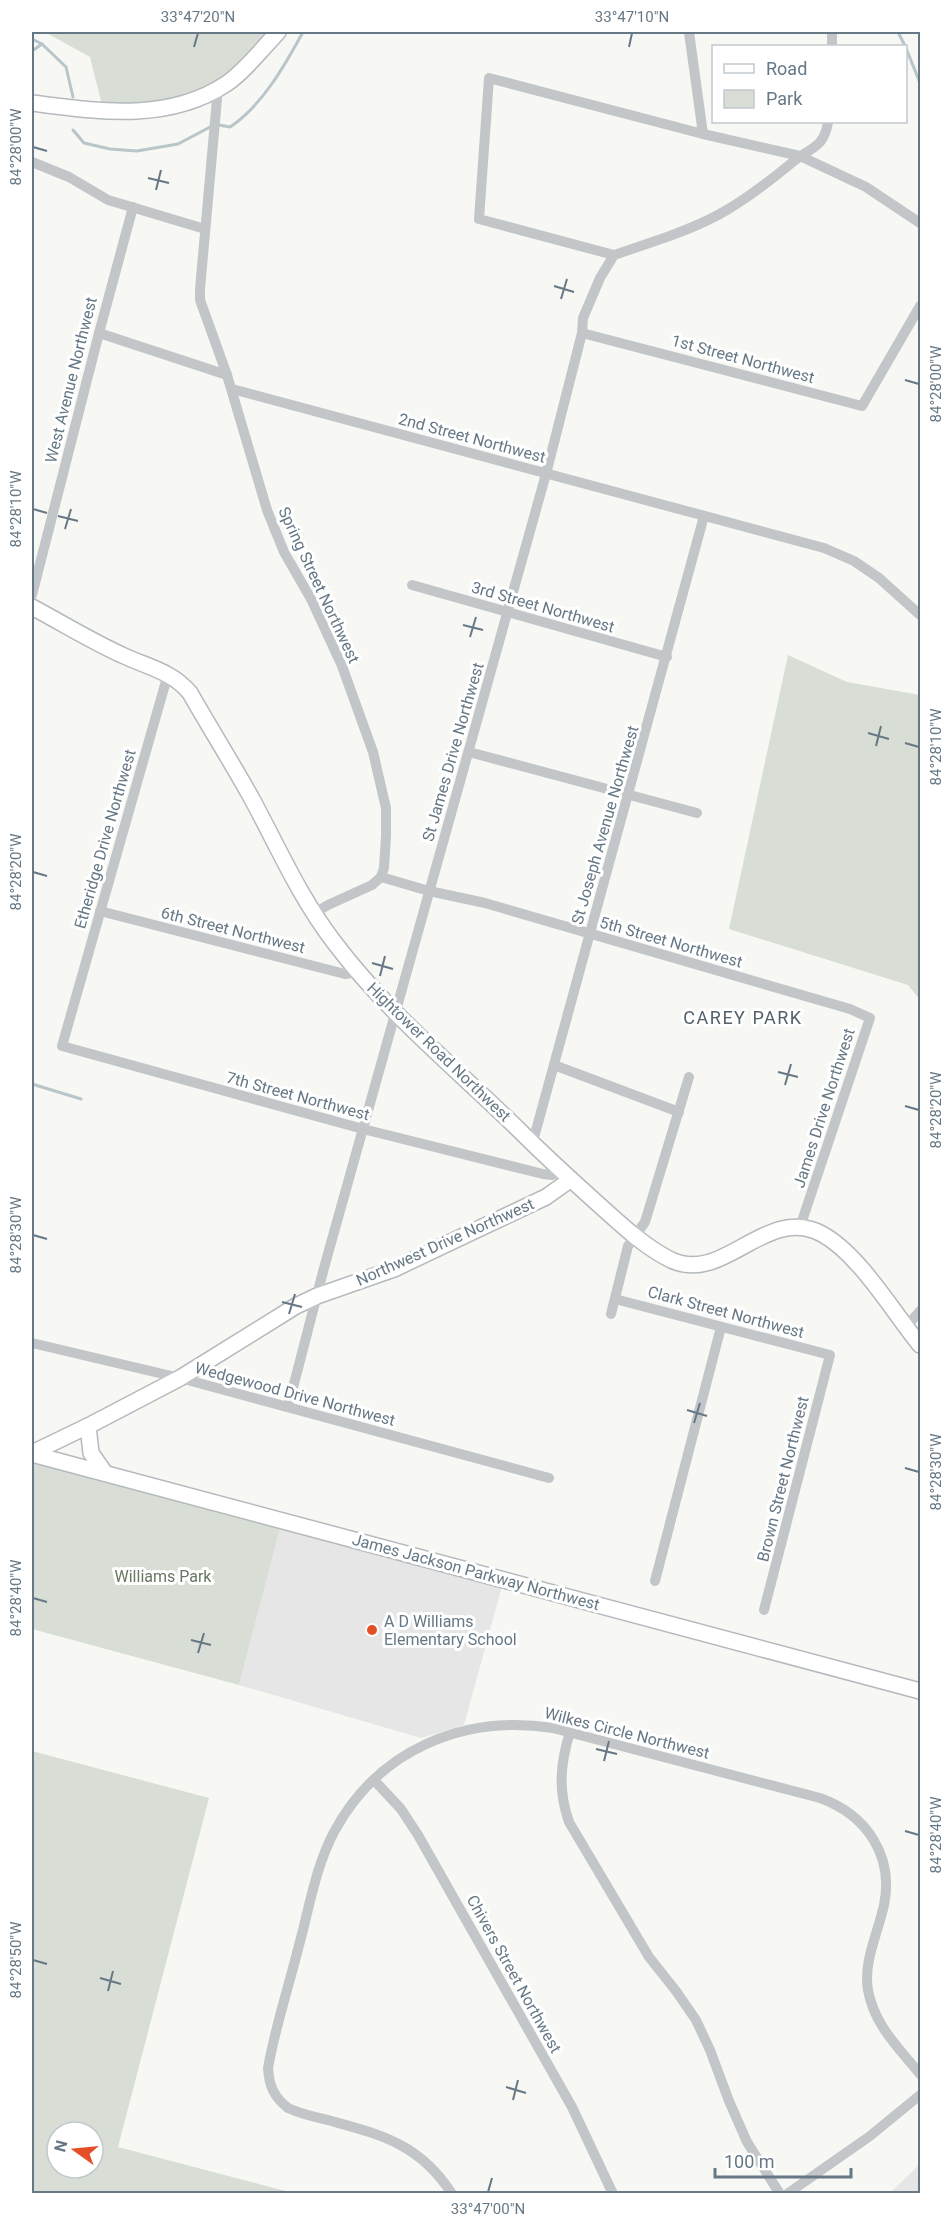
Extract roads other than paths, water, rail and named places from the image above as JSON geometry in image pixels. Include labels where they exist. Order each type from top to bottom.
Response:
[{"type":"street","points":[[32,104],[103,111],[140,111],[174,105],[227,83],[278,32]]},
{"type":"street","points":[[688,32],[703,134]]},
{"type":"street","points":[[828,123],[824,138],[818,145],[800,156],[758,190],[718,215],[614,255],[479,219],[489,78],[703,134],[800,156],[866,187],[921,224]]},
{"type":"street","name":"Spring Street Northwest","points":[[218,88],[200,300],[232,389],[267,510],[284,552],[311,599],[342,666],[373,752],[386,808],[386,836],[381,877]]},
{"type":"street","points":[[32,162],[69,177],[108,200],[205,229]]},
{"type":"street","name":"West Avenue Northwest","points":[[32,595],[133,207]]},
{"type":"street","name":"St James Drive Northwest","points":[[288,1407],[395,1013],[546,474],[582,333],[583,318],[588,303],[614,255]]},
{"type":"street","name":"1st Street Northwest","points":[[582,333],[862,406],[921,306]]},
{"type":"street","points":[[99,333],[227,375]]},
{"type":"street","name":"2nd Street Northwest","points":[[232,389],[824,548],[854,561],[879,578],[921,615]]},
{"type":"street","name":"St Joseph Avenue Northwest","points":[[530,1141],[535,1134],[704,516]]},
{"type":"street","name":"3rd Street Northwest","points":[[412,585],[667,657]]},
{"type":"street","name":"Hightower Road Northwest","points":[[32,607],[122,655],[168,674],[180,682],[190,693],[252,800],[286,869],[313,914],[359,972],[395,1013],[566,1176],[634,1236],[673,1261],[698,1265],[719,1259],[756,1238],[781,1229],[800,1227]]},
{"type":"street","name":"Etheridge Drive Northwest","points":[[71,1013],[168,674]]},
{"type":"street","points":[[469,752],[697,813]]},
{"type":"street","points":[[313,914],[328,904],[372,885],[381,877]]},
{"type":"street","name":"5th Street Northwest","points":[[381,877],[429,891],[485,903],[850,1009]]},
{"type":"street","name":"6th Street Northwest","points":[[100,911],[345,974],[359,972]]},
{"type":"street","name":"James Drive Northwest","points":[[800,1227],[870,1018],[850,1009]]},
{"type":"street","name":"7th Street Northwest","points":[[71,1013],[62,1046],[363,1129],[543,1174],[566,1176]]},
{"type":"street","points":[[554,1065],[679,1112]]},
{"type":"street","points":[[611,1314],[628,1246],[645,1222],[689,1077]]},
{"type":"street","name":"Northwest Drive Northwest","points":[[32,1453],[180,1378],[296,1306],[317,1296],[394,1269],[546,1197],[566,1176]]},
{"type":"street","points":[[800,1227],[819,1233],[834,1242],[849,1256],[921,1345]]},
{"type":"street","name":"Clark Street Northwest","points":[[615,1299],[830,1355]]},
{"type":"street","points":[[906,1327],[921,1311]]},
{"type":"street","points":[[655,1581],[722,1327]]},
{"type":"street","name":"Wedgewood Drive Northwest","points":[[32,1343],[180,1378],[549,1478]]},
{"type":"street","name":"Brown Street Northwest","points":[[764,1610],[830,1355]]},
{"type":"street","points":[[88,1426],[91,1453],[105,1473]]},
{"type":"street","name":"James Jackson Parkway Northwest","points":[[32,1453],[921,1691]]},
{"type":"street","name":"Wilkes Circle Northwest","points":[[452,2193],[435,2170],[409,2148],[378,2134],[288,2108],[279,2101],[268,2080],[270,2056],[325,1851],[345,1814],[387,1768],[417,1748],[450,1734],[469,1729],[520,1724],[570,1732],[820,1798],[842,1808],[861,1822],[878,1848],[886,1879],[884,1907],[868,1971],[871,2004],[885,2031],[921,2074]]},
{"type":"street","points":[[570,1732],[562,1762],[561,1776],[564,1807],[569,1822],[649,1957],[696,2020],[747,2142],[780,2193]]},
{"type":"street","name":"Chivers Street Northwest","points":[[374,1780],[400,1809],[418,1835],[572,2107],[613,2193]]},
{"type":"street","points":[[787,2193],[870,2136],[921,2095]]},
{"type":"waterway","points":[[219,125],[230,127],[252,108],[280,71],[303,32]]},
{"type":"waterway","points":[[898,32],[904,45]]},
{"type":"waterway","points":[[32,39],[42,44]]},
{"type":"waterway","points":[[32,51],[42,44],[66,67],[73,97]]},
{"type":"waterway","points":[[907,50],[920,83]]},
{"type":"waterway","points":[[73,130],[84,143],[110,149],[137,151],[178,144],[212,126]]},
{"type":"waterway","points":[[32,1084],[81,1099]]},
{"type":"place","name":"A D Williams Elementary School","points":[[372,1630]]},
{"type":"district","name":"CAREY PARK","points":[[743,1017]]},
{"type":"park label","name":"Williams Park","points":[[163,1576]]}]
